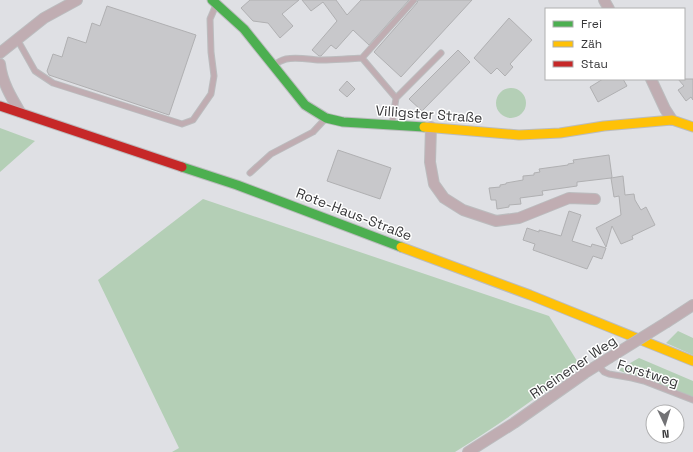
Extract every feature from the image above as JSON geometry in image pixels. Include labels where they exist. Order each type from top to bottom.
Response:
[{"type":"main road","name":"Villigster Straße","points":[[214,2],[244,29],[305,105],[326,118],[343,122],[431,127],[519,135],[560,133],[604,126],[672,120],[693,127]]},
{"type":"main road","name":"Rote-Haus-Straße","points":[[0,106],[237,185],[530,295],[693,361]]},
{"type":"street","points":[[0,53],[44,18],[77,0]]},
{"type":"street","points":[[0,64],[7,88],[20,112]]},
{"type":"street","points":[[651,80],[665,109],[672,120]]},
{"type":"street","points":[[431,127],[430,162],[434,184],[444,198],[463,210],[496,221],[519,218],[569,198],[596,199]]},
{"type":"street","name":"Rheinener Weg","points":[[468,452],[514,423],[598,365],[693,305]]},
{"type":"lane","points":[[274,66],[282,60],[293,58],[326,60],[362,58],[414,0]]},
{"type":"lane","points":[[17,39],[35,71],[53,83],[182,124],[193,120],[211,94],[214,76],[211,52],[210,19],[214,2]]},
{"type":"lane","points":[[392,125],[396,98],[441,53]]},
{"type":"lane","points":[[362,58],[396,98]]},
{"type":"lane","points":[[250,173],[271,154],[313,132],[326,118]]},
{"type":"lane","name":"Forstweg","points":[[598,365],[604,372],[609,374],[644,381],[693,400]]},
{"type":"green space","points":[[511,88],[522,92],[526,103],[522,114],[511,118],[500,114],[496,103],[500,92]]},
{"type":"green space","points":[[0,128],[35,141],[0,172]]},
{"type":"green space","points":[[203,199],[549,316],[579,364],[521,408],[455,452],[172,452],[179,448],[98,280]]},
{"type":"green space","points":[[678,331],[693,338],[693,355],[666,343]]},
{"type":"green space","points":[[639,358],[693,381],[693,400],[618,370]]},
{"type":"building","points":[[250,0],[299,0],[282,14],[293,26],[280,38],[268,23],[253,21],[241,8]]},
{"type":"building","points":[[302,0],[336,0],[347,15],[361,0],[409,0],[369,45],[353,30],[336,49],[331,45],[321,56],[319,56],[312,50],[337,21],[323,2],[311,11]]},
{"type":"building","points":[[418,0],[472,0],[401,77],[374,52]]},
{"type":"building","points":[[107,6],[196,35],[169,115],[49,75],[47,71],[53,54],[62,57],[68,37],[86,43],[92,23],[100,26]]},
{"type":"building","points":[[509,18],[532,40],[510,64],[513,67],[505,76],[497,68],[491,74],[474,58]]},
{"type":"building","points":[[458,50],[470,62],[422,111],[409,99]]},
{"type":"building","points":[[693,79],[693,100],[691,97],[686,101],[678,90],[684,86],[679,80]]},
{"type":"building","points":[[601,80],[624,80],[627,86],[598,102],[590,87]]},
{"type":"building","points":[[347,81],[355,89],[347,97],[339,90]]},
{"type":"building","points":[[338,150],[391,168],[380,199],[327,181]]},
{"type":"building","points":[[609,155],[611,178],[577,182],[577,186],[542,191],[543,195],[520,198],[521,204],[509,205],[509,207],[497,209],[496,200],[491,200],[489,188],[500,187],[500,185],[506,183],[523,180],[523,176],[534,175],[534,173],[540,172],[539,169],[568,165],[574,163],[573,160]]},
{"type":"building","points":[[623,176],[625,195],[634,194],[635,200],[641,210],[646,207],[655,225],[632,236],[633,239],[621,244],[612,226],[606,247],[596,228],[621,215],[619,196],[614,197],[611,178]]},
{"type":"building","points":[[569,211],[581,215],[572,241],[591,247],[592,244],[606,248],[602,259],[593,256],[587,269],[533,250],[535,244],[523,240],[527,228],[561,236]]},
{"type":"traffic: fast","points":[[212,0],[244,29],[305,105],[326,118],[343,122],[424,127]]},
{"type":"traffic: fast","points":[[182,167],[237,185],[401,247]]},
{"type":"traffic: slow","points":[[424,127],[519,135],[560,133],[604,126],[672,120],[693,127]]},
{"type":"traffic: slow","points":[[401,247],[530,295],[693,361]]},
{"type":"traffic: jam","points":[[0,106],[182,167]]}]
